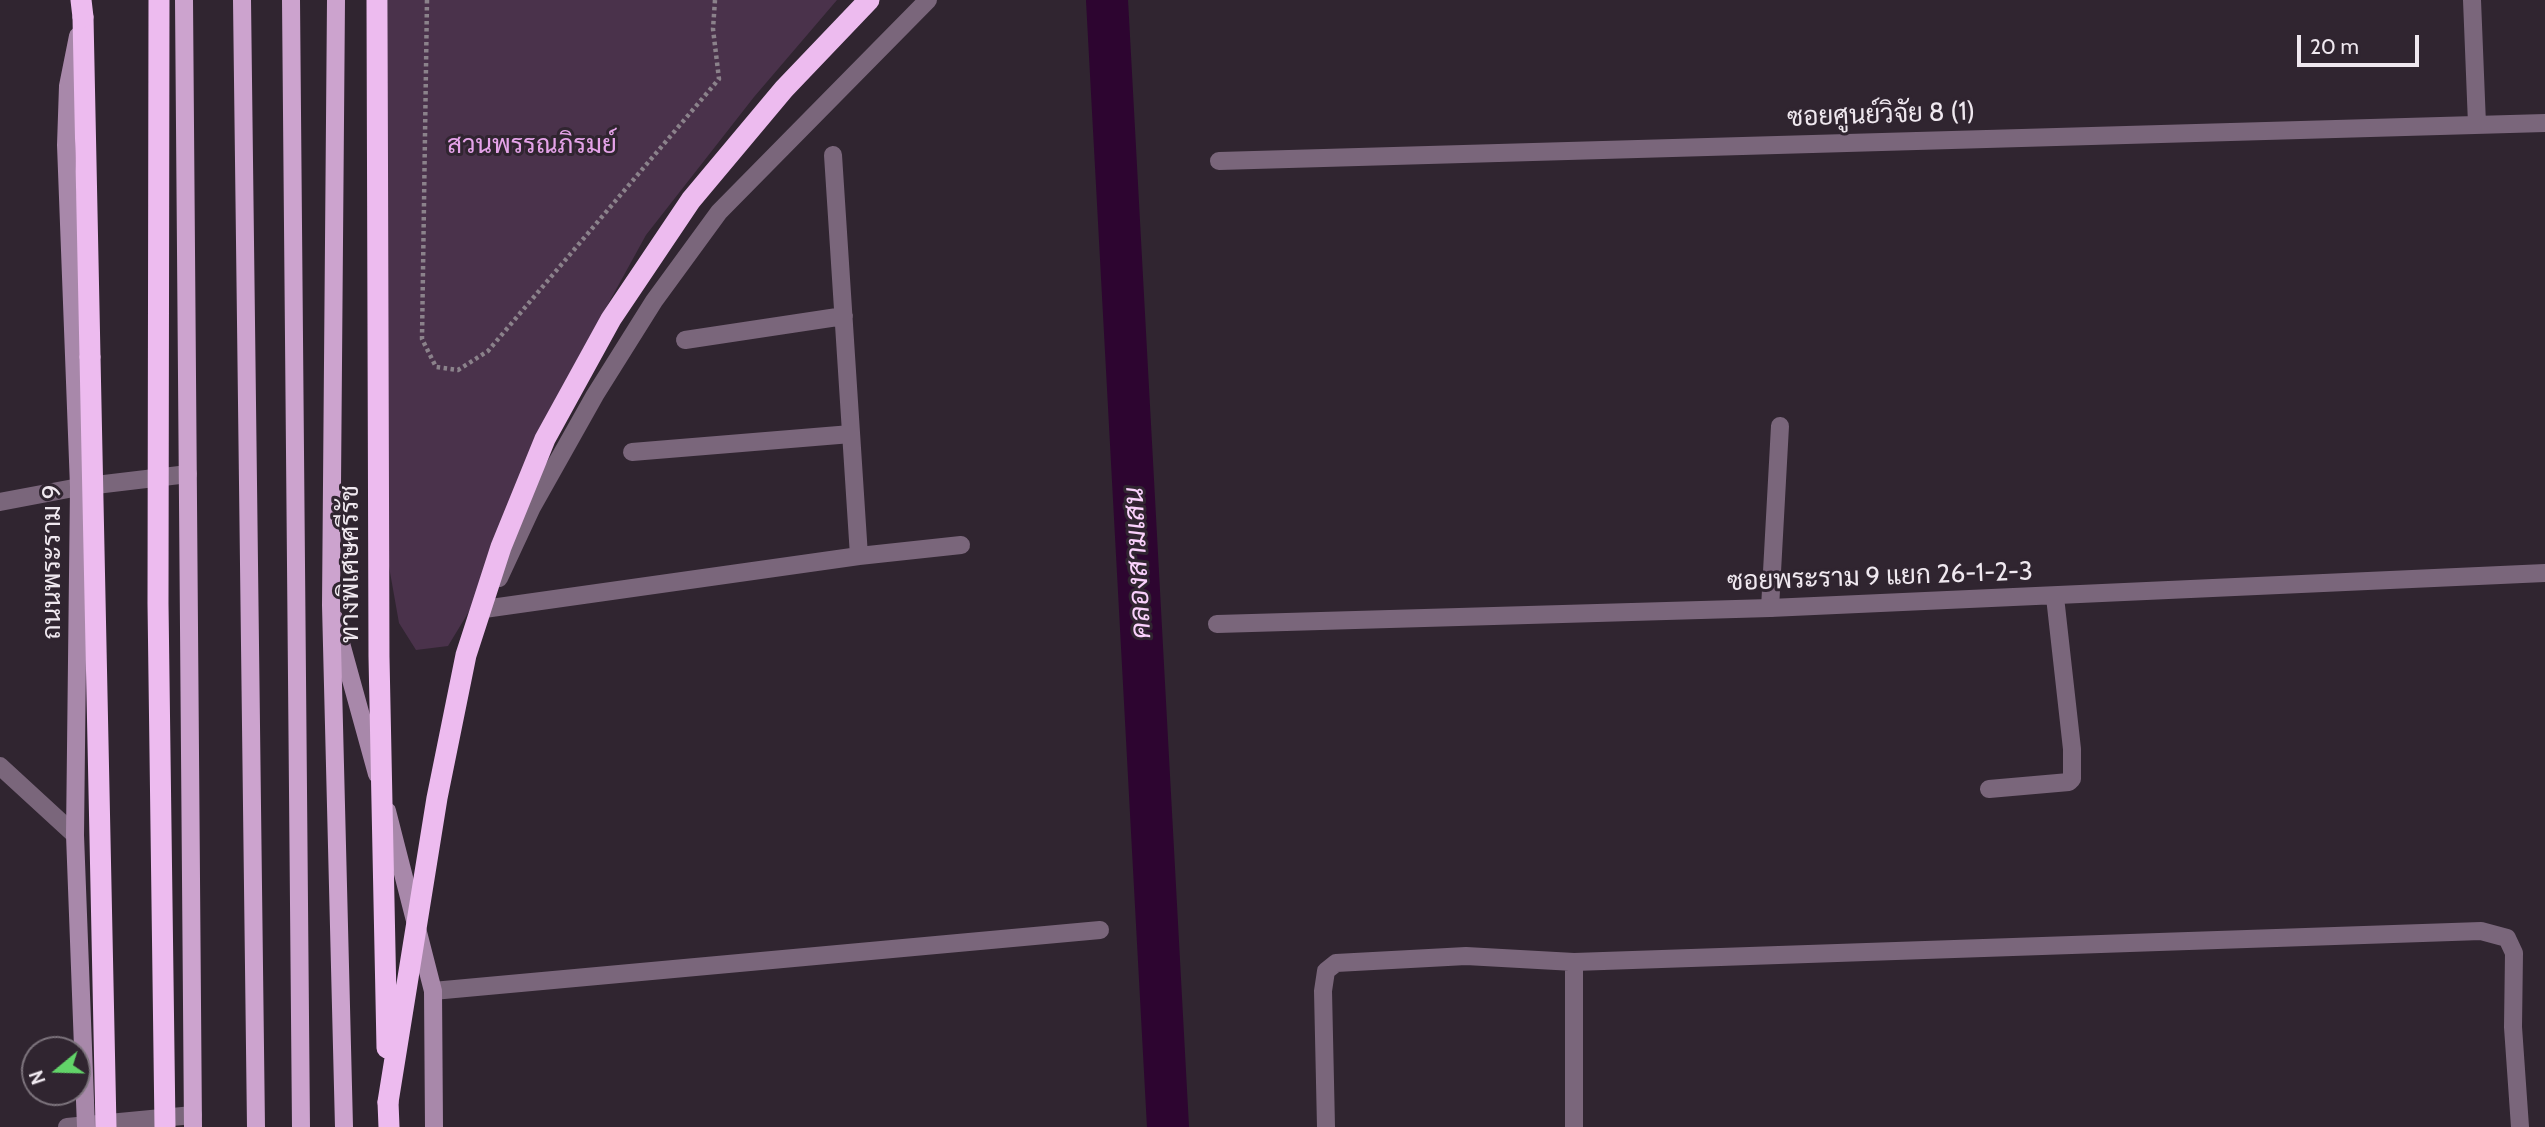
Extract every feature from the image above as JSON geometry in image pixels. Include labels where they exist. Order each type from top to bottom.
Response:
[{"type":"highway","points":[[159,0],[158,603],[165,1127]]},
{"type":"highway","name":"ทางพิเศษศรีรัช","points":[[377,0],[379,644],[389,1127]]},
{"type":"highway","points":[[388,1102],[437,798],[466,655],[501,547],[545,439],[611,319],[691,200],[783,89],[869,0]]},
{"type":"highway","points":[[83,4],[93,1126]]},
{"type":"main road","points":[[184,0],[193,1121]]},
{"type":"main road","points":[[242,0],[256,1127]]},
{"type":"main road","points":[[291,0],[301,1127]]},
{"type":"main road","points":[[336,0],[331,605],[344,1127]]},
{"type":"main road","name":"ถนนพระราม 9","points":[[83,4],[68,86],[67,133],[79,487],[75,835],[93,1126]]},
{"type":"main road","points":[[331,605],[419,929],[433,991],[434,1127]]},
{"type":"street","points":[[419,929],[484,609],[539,496],[595,395],[653,301],[719,212],[928,0]]},
{"type":"street","points":[[2472,0],[2477,124]]},
{"type":"street","name":"ซอยศูนย์วิจัย 8 (1)","points":[[1219,161],[2545,123]]},
{"type":"street","points":[[834,155],[859,556]]},
{"type":"street","points":[[685,340],[844,316]]},
{"type":"street","points":[[1770,608],[1780,426]]},
{"type":"street","points":[[632,452],[851,433]]},
{"type":"street","points":[[0,502],[79,487],[188,474]]},
{"type":"street","points":[[484,609],[859,556],[961,545]]},
{"type":"street","name":"ซอยพระราม 9 แยก 26-1-2-3","points":[[1217,624],[1770,608],[2545,573]]},
{"type":"street","points":[[1989,789],[2069,782],[2072,779],[2072,749],[2055,597]]},
{"type":"street","points":[[0,766],[75,835]]},
{"type":"street","points":[[433,991],[1100,930]]},
{"type":"street","points":[[1326,1127],[1323,992],[1326,971],[1336,963],[1466,956],[1574,961],[2481,930],[2507,938],[2514,953],[2513,1027],[2520,1127]]},
{"type":"street","points":[[1574,961],[1574,1127]]},
{"type":"street","points":[[67,1127],[193,1121]]},
{"type":"path","points":[[427,0],[422,339],[436,367],[458,370],[488,351],[719,79],[713,29],[715,0]]},
{"type":"green space","name":"สวนพรรณภิรมย์","points":[[388,0],[837,0],[754,97],[646,235],[535,437],[479,595],[448,646],[416,650],[399,623],[385,544]]},
{"type":"waterway","name":"คลองสามเสน","points":[[1107,0],[1168,1127]]}]
